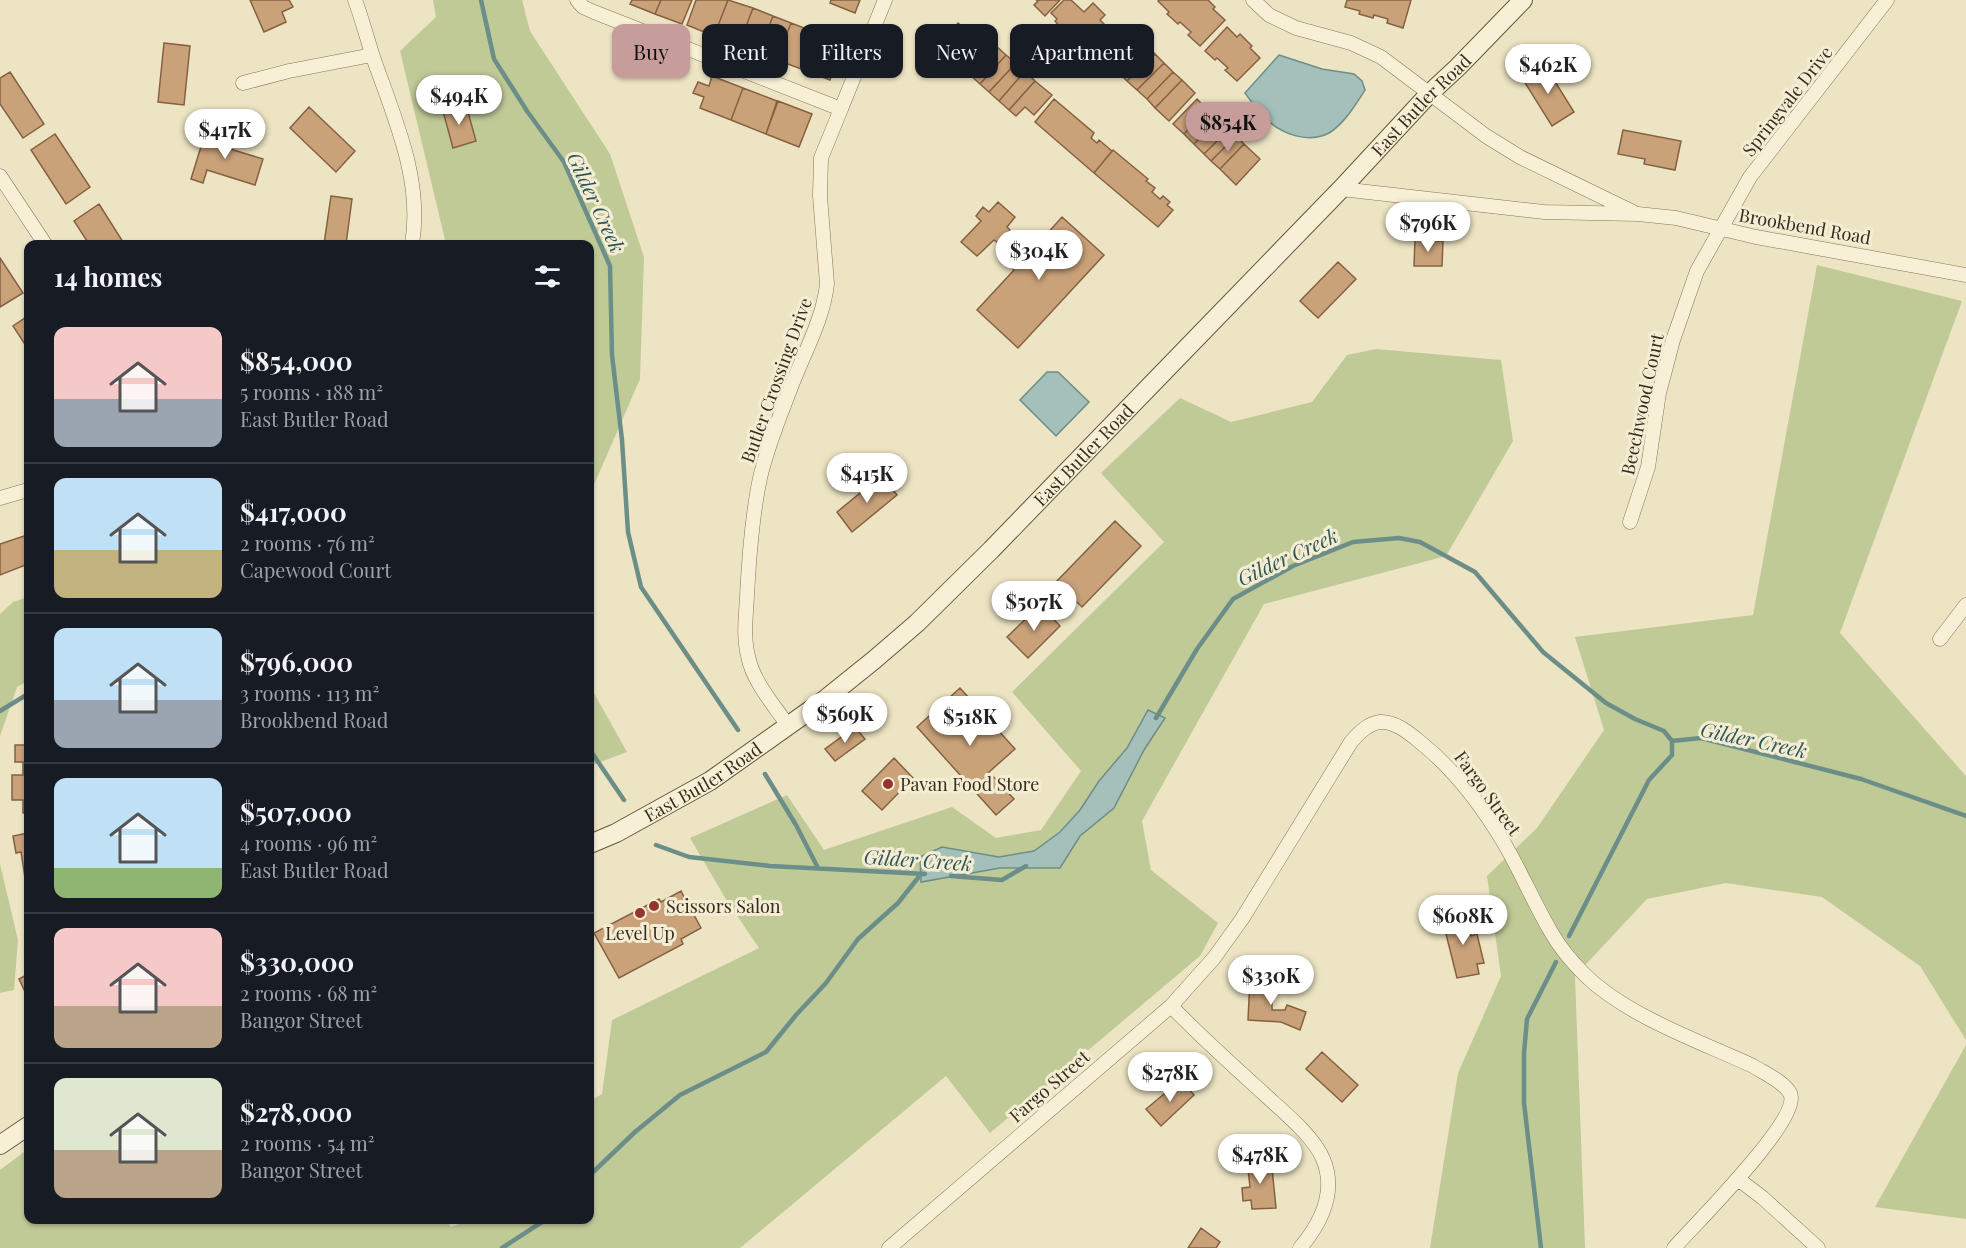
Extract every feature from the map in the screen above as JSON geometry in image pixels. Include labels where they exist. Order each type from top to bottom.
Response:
[{"type":"main road","name":"East Butler Road","points":[[594,842],[616,833],[710,781],[789,727],[874,660],[962,580],[1341,189],[1430,93],[1523,0]]},
{"type":"main road","points":[[0,1145],[24,1129]]},
{"type":"street","points":[[355,0],[405,150],[411,176],[414,208],[412,240]]},
{"type":"street","points":[[577,0],[583,7],[604,16],[841,108]]},
{"type":"street","name":"Butler Crossing Drive","points":[[789,727],[761,687],[748,657],[745,637],[755,512],[760,477],[770,444],[817,326],[826,294],[820,196],[821,158],[885,0]]},
{"type":"street","name":"Brookbend Road","points":[[1253,0],[1269,15],[1296,28],[1351,43],[1381,57],[1486,136],[1520,158],[1638,214]]},
{"type":"street","name":"Springvale Drive","points":[[1721,229],[1750,177],[1887,0]]},
{"type":"street","points":[[243,83],[289,71],[372,55]]},
{"type":"street","points":[[0,176],[42,240]]},
{"type":"street","name":"Brookbend Road","points":[[1341,189],[1544,212],[1638,214],[1676,218],[1756,237],[1966,275]]},
{"type":"street","name":"Beechwood Court","points":[[1630,522],[1648,467],[1659,393],[1673,340],[1697,271],[1721,229]]},
{"type":"street","points":[[0,498],[24,491]]},
{"type":"street","points":[[1940,639],[1966,604]]},
{"type":"street","name":"Fargo Street","points":[[889,1248],[1171,1006],[1214,958],[1242,919],[1351,742],[1372,724],[1380,722],[1393,724],[1410,733],[1441,758],[1475,800],[1504,843],[1552,935],[1586,976],[1627,1006],[1753,1066],[1769,1075],[1790,1093],[1792,1101],[1790,1108],[1777,1131],[1738,1179],[1674,1248]]},
{"type":"street","points":[[1171,1006],[1313,1142],[1323,1159],[1328,1176],[1326,1205],[1321,1219],[1300,1248]]},
{"type":"street","points":[[1738,1179],[1763,1198],[1818,1248]]},
{"type":"green space","points":[[433,0],[522,0],[530,31],[610,154],[644,257],[640,379],[594,485],[594,240],[445,240],[400,51],[436,17]]},
{"type":"green space","points":[[1817,265],[1962,301],[1840,633],[1966,776],[1966,1040],[1920,966],[1822,897],[1726,883],[1647,899],[1575,976],[1585,1248],[1430,1248],[1458,1073],[1501,976],[1487,876],[1537,828],[1604,730],[1575,637],[1753,615]]},
{"type":"green space","points":[[1376,349],[1501,360],[1513,441],[1446,556],[1264,604],[1142,821],[1151,870],[1218,923],[1200,956],[990,1133],[946,1076],[740,1248],[0,1248],[0,1170],[24,1152],[24,1224],[449,1224],[451,1227],[459,1224],[594,1224],[594,1099],[602,1094],[612,1020],[759,948],[727,901],[690,838],[787,795],[824,850],[952,807],[996,838],[1041,830],[1081,771],[1012,692],[1164,542],[1101,473],[1180,398],[1231,422],[1312,402],[1347,355]]},
{"type":"green space","points":[[24,598],[24,683],[17,687],[0,736],[0,614],[13,602]]},
{"type":"green space","points":[[594,693],[627,752],[594,764]]},
{"type":"green space","points":[[0,864],[18,940],[14,990],[0,993]]},
{"type":"green space","points":[[1966,1045],[1966,1219],[1875,1207]]},
{"type":"water","points":[[1279,55],[1322,69],[1354,74],[1362,81],[1365,90],[1345,119],[1329,133],[1312,138],[1287,133],[1271,124],[1245,93]]},
{"type":"water","points":[[1047,372],[1058,372],[1089,402],[1056,436],[1020,400]]},
{"type":"water","name":"Gilder Creek","points":[[1148,710],[1165,718],[1144,750],[1114,808],[1080,836],[1060,868],[1000,868],[921,882],[920,857],[942,847],[999,857],[1034,851],[1060,832],[1080,810],[1099,781],[1127,748]]},
{"type":"building","points":[[250,0],[289,0],[293,7],[282,12],[286,22],[264,32]]},
{"type":"building","points":[[632,0],[661,0],[655,14],[630,4]]},
{"type":"building","points":[[661,0],[692,0],[682,24],[655,14]]},
{"type":"building","points":[[696,0],[728,0],[719,24],[702,24],[702,31],[687,24]]},
{"type":"building","points":[[728,0],[753,8],[747,24],[719,24]]},
{"type":"building","points":[[831,0],[860,0],[855,13],[830,3]]},
{"type":"building","points":[[1036,0],[1060,0],[1045,16],[1034,5],[1038,1]]},
{"type":"building","points":[[1064,0],[1071,0],[1084,12],[1093,3],[1105,15],[1100,20],[1104,24],[1058,24],[1055,21],[1057,19],[1051,13]]},
{"type":"building","points":[[1159,0],[1208,0],[1215,7],[1213,9],[1225,20],[1200,46],[1188,35],[1191,32],[1167,14],[1169,12]]},
{"type":"building","points":[[1347,0],[1411,0],[1403,28],[1387,23],[1388,19],[1374,15],[1373,18],[1345,7]]},
{"type":"building","points":[[753,8],[773,16],[770,24],[747,24]]},
{"type":"building","points":[[773,16],[791,23],[788,31],[788,24],[770,24]]},
{"type":"building","points":[[791,23],[800,26],[800,69],[788,64],[788,31]]},
{"type":"building","points":[[1227,27],[1237,37],[1240,34],[1260,58],[1237,81],[1225,70],[1228,68],[1205,51]]},
{"type":"building","points":[[164,43],[190,46],[184,105],[158,102]]},
{"type":"building","points":[[998,48],[1006,55],[998,64]]},
{"type":"building","points":[[1006,55],[1010,58],[1010,69],[989,92],[980,84],[985,78],[998,78],[998,64]]},
{"type":"building","points":[[1154,55],[1164,63],[1154,73]]},
{"type":"building","points":[[1164,63],[1173,72],[1147,99],[1137,90],[1149,78],[1154,78],[1154,73]]},
{"type":"building","points":[[1544,64],[1574,112],[1552,126],[1522,78]]},
{"type":"building","points":[[1010,69],[1010,78],[1019,78],[999,101],[989,92]]},
{"type":"building","points":[[10,72],[44,124],[23,138],[0,104],[0,78]]},
{"type":"building","points":[[1173,72],[1182,80],[1155,108],[1147,99]]},
{"type":"building","points":[[711,78],[717,78],[743,88],[731,120],[700,108],[704,97],[693,93],[698,82],[709,86]]},
{"type":"building","points":[[973,78],[985,78],[980,84]]},
{"type":"building","points":[[1019,78],[1032,78],[1035,81],[1009,110],[999,101]]},
{"type":"building","points":[[1130,78],[1149,78],[1137,90],[1127,81]]},
{"type":"building","points":[[1182,80],[1195,93],[1169,121],[1155,108]]},
{"type":"building","points":[[1035,81],[1052,95],[1034,115],[1025,107],[1016,116],[1009,110]]},
{"type":"building","points":[[743,88],[777,101],[766,134],[731,120]]},
{"type":"building","points":[[1054,99],[1094,133],[1091,138],[1097,143],[1099,140],[1112,151],[1094,173],[1035,122]]},
{"type":"building","points":[[1197,99],[1208,110],[1184,134],[1173,124]]},
{"type":"building","points":[[778,101],[812,114],[799,147],[766,134]]},
{"type":"building","points":[[466,105],[476,141],[453,148],[443,111]]},
{"type":"building","points":[[309,107],[355,151],[336,172],[290,128]]},
{"type":"building","points":[[1208,110],[1218,119],[1194,144],[1184,134]]},
{"type":"building","points":[[1218,119],[1229,129],[1204,154],[1194,144]]},
{"type":"building","points":[[207,127],[231,135],[227,148],[263,159],[255,185],[207,170],[203,183],[191,179]]},
{"type":"building","points":[[1229,129],[1236,136],[1211,161],[1204,154]]},
{"type":"building","points":[[1623,130],[1681,141],[1675,170],[1644,164],[1645,159],[1618,154]]},
{"type":"building","points":[[55,134],[90,187],[66,204],[31,150]]},
{"type":"building","points":[[1236,136],[1244,144],[1220,169],[1211,161]]},
{"type":"building","points":[[1244,144],[1260,159],[1236,185],[1220,169]]},
{"type":"building","points":[[1113,150],[1148,179],[1146,181],[1155,188],[1152,192],[1160,199],[1163,196],[1170,202],[1167,205],[1173,210],[1158,227],[1094,173]]},
{"type":"building","points":[[331,196],[352,199],[347,240],[325,240]]},
{"type":"building","points":[[998,202],[1015,217],[1007,227],[1010,230],[998,243],[994,240],[977,256],[961,242],[981,221],[976,216],[983,207],[989,212]]},
{"type":"building","points":[[99,204],[122,240],[86,240],[74,221]]},
{"type":"building","points":[[1062,217],[1104,255],[1018,348],[977,310],[1014,270],[1000,258],[1013,244],[1027,256]]},
{"type":"building","points":[[1415,240],[1443,241],[1442,266],[1414,266]]},
{"type":"building","points":[[0,258],[23,293],[0,307]]},
{"type":"building","points":[[1338,262],[1356,279],[1318,318],[1300,301]]},
{"type":"building","points":[[24,319],[24,343],[13,326]]},
{"type":"building","points":[[882,475],[897,495],[852,532],[837,512]]},
{"type":"building","points":[[1115,521],[1141,546],[1082,607],[1056,582]]},
{"type":"building","points":[[24,536],[24,566],[0,575],[0,544]]},
{"type":"building","points":[[1040,605],[1060,626],[1028,658],[1007,637]]},
{"type":"building","points":[[960,688],[1015,749],[989,772],[1014,799],[996,815],[917,727]]},
{"type":"building","points":[[855,727],[865,739],[835,761],[825,749]]},
{"type":"building","points":[[15,745],[24,745],[24,813],[23,800],[12,800],[12,775],[23,775],[23,762],[15,762]]},
{"type":"building","name":"Pavan Food Store","points":[[894,758],[913,778],[882,810],[862,791]]},
{"type":"building","points":[[24,834],[24,871],[21,852],[16,853],[13,836]]},
{"type":"building","points":[[681,891],[701,928],[681,939],[683,944],[619,978],[594,933],[659,899],[661,902]]},
{"type":"building","points":[[1464,913],[1471,936],[1477,934],[1484,963],[1477,964],[1479,974],[1457,978],[1442,918]]},
{"type":"building","points":[[24,976],[24,990],[19,979]]},
{"type":"building","points":[[1250,979],[1272,979],[1272,1010],[1285,1010],[1287,1005],[1306,1012],[1300,1030],[1281,1022],[1248,1020]]},
{"type":"building","points":[[1322,1052],[1358,1085],[1342,1102],[1306,1069]]},
{"type":"building","points":[[1181,1080],[1194,1095],[1161,1126],[1146,1109]]},
{"type":"building","points":[[1271,1158],[1276,1208],[1252,1209],[1251,1200],[1243,1201],[1242,1188],[1250,1187],[1247,1160]]},
{"type":"building","points":[[1201,1228],[1220,1242],[1216,1248],[1188,1248]]},
{"type":"waterway","name":"Gilder Creek","points":[[481,0],[494,59],[527,111],[564,162],[610,266],[612,355],[622,440],[628,532],[641,587],[738,730]]},
{"type":"waterway","name":"Gilder Creek","points":[[1156,718],[1197,649],[1233,599],[1293,566],[1353,542],[1399,538],[1420,542],[1475,572],[1543,652],[1606,703],[1635,719],[1664,731],[1672,741]]},
{"type":"waterway","points":[[0,711],[24,696]]},
{"type":"waterway","name":"Gilder Creek","points":[[1672,741],[1701,738],[1861,779],[1966,816]]},
{"type":"waterway","points":[[1569,936],[1649,780],[1672,755],[1672,741]]},
{"type":"waterway","points":[[594,756],[624,800]]},
{"type":"waterway","name":"Gilder Creek","points":[[765,774],[796,825],[818,868]]},
{"type":"waterway","points":[[656,845],[689,857],[770,866],[925,874]]},
{"type":"waterway","name":"Gilder Creek","points":[[951,876],[1002,880],[1026,866]]},
{"type":"waterway","points":[[594,1171],[635,1132],[680,1095],[766,1052],[826,983],[858,939],[898,903],[921,874]]},
{"type":"waterway","points":[[1541,1248],[1524,1103],[1524,1053],[1527,1019],[1556,962]]},
{"type":"waterway","points":[[502,1248],[539,1224]]},
{"type":"place","name":"Pavan Food Store","points":[[888,784]]},
{"type":"place","name":"Scissors Salon","points":[[654,906]]},
{"type":"place","name":"Level Up","points":[[640,913]]}]
